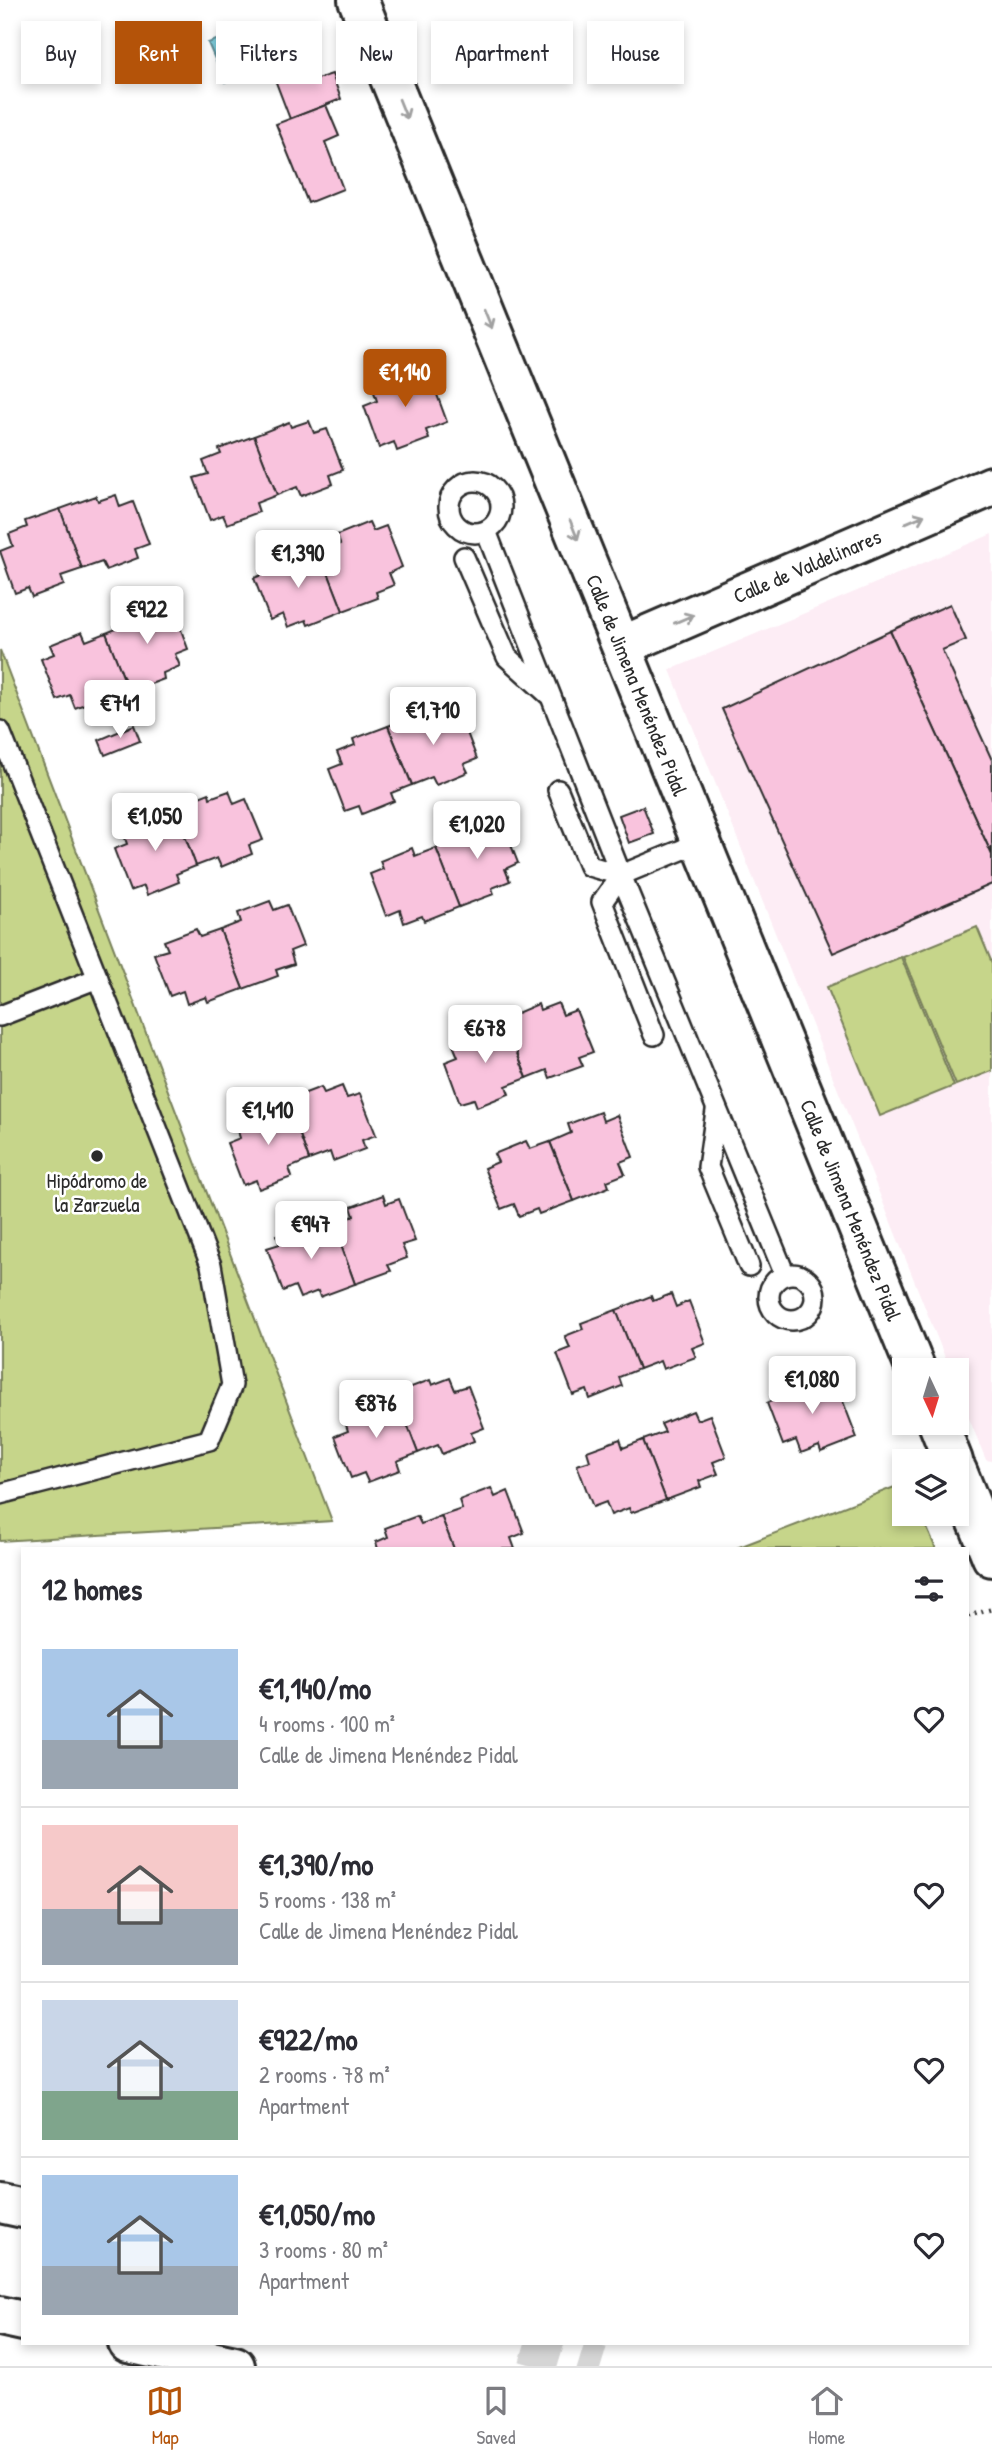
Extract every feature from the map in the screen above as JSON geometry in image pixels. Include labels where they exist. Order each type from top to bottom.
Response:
[{"type":"main road","name":"Calle de Jimena Menéndez Pidal","points":[[358,0],[911,1358]]},
{"type":"main road","name":"Calle de Valdelinares","points":[[622,646],[989,496]]},
{"type":"main road","points":[[969,1500],[992,1557]]},
{"type":"main road","points":[[0,2203],[21,2208]]},
{"type":"main road","points":[[0,2316],[21,2321]]},
{"type":"main road","points":[[137,2345],[235,2366]]},
{"type":"lane","points":[[486,531],[621,875],[785,1275]]},
{"type":"lane","points":[[464,557],[507,657],[551,697]]},
{"type":"lane","points":[[0,731],[8,767],[97,978],[211,1265],[232,1385],[209,1440],[0,1494]]},
{"type":"lane","points":[[558,790],[589,866],[621,875]]},
{"type":"lane","points":[[654,1035],[602,902],[621,875],[701,842]]},
{"type":"lane","points":[[0,1016],[97,978]]},
{"type":"lane","points":[[717,1109],[708,1167],[749,1266]]},
{"type":"path","points":[[969,1616],[992,1609]]},
{"type":"shaded area","points":[[992,534],[992,1461],[986,1460],[970,1421],[970,1358],[945,1358],[670,670]]},
{"type":"green space","name":"Hipódromo de la Zarzuela","points":[[0,650],[332,1521],[0,1541]]},
{"type":"green space","points":[[977,927],[992,963],[992,1071],[956,1085],[903,957]]},
{"type":"green space","points":[[901,957],[954,1086],[880,1116],[827,987]]},
{"type":"green space","points":[[892,1488],[892,1526],[926,1526],[935,1547],[739,1547]]},
{"type":"water","points":[[216,40],[216,61],[208,43]]},
{"type":"building","points":[[332,74],[341,99],[290,119],[277,84],[322,84],[322,77]]},
{"type":"building","points":[[326,105],[339,136],[325,142],[343,189],[308,203],[276,124]]},
{"type":"building","points":[[425,362],[447,422],[426,430],[429,439],[397,451],[394,442],[379,448],[364,406],[377,401],[373,389],[391,381],[389,376]]},
{"type":"building","points":[[309,421],[314,433],[327,429],[343,470],[330,475],[333,484],[301,496],[297,487],[277,495],[254,436],[289,422],[291,427]]},
{"type":"building","points":[[254,436],[277,495],[256,503],[259,512],[227,524],[223,515],[210,520],[194,478],[208,474],[203,461],[221,454],[219,449]]},
{"type":"building","points":[[116,495],[120,507],[133,502],[149,544],[135,549],[138,558],[106,570],[102,562],[82,569],[60,509],[96,496],[98,501]]},
{"type":"building","points":[[60,509],[82,569],[61,576],[64,585],[32,597],[28,588],[15,593],[0,551],[13,546],[9,534],[27,527],[25,521]]},
{"type":"building","points":[[369,522],[373,531],[386,526],[402,567],[389,573],[394,585],[376,592],[378,598],[343,611],[320,552],[340,544],[337,535]]},
{"type":"building","points":[[295,551],[299,560],[320,552],[343,611],[308,625],[306,620],[288,627],[283,614],[270,620],[254,578],[267,573],[264,564]]},
{"type":"building","points":[[156,604],[159,612],[173,608],[188,649],[175,654],[180,666],[163,673],[164,679],[129,692],[106,633],[126,625],[124,616]]},
{"type":"building","points":[[950,604],[966,640],[942,650],[992,760],[992,855],[890,631]]},
{"type":"building","points":[[890,631],[992,855],[992,884],[833,953],[722,709]]},
{"type":"building","points":[[82,632],[86,641],[106,633],[129,692],[94,706],[92,701],[75,708],[70,695],[57,700],[41,659],[54,654],[50,645]]},
{"type":"building","points":[[443,710],[448,722],[461,717],[477,759],[464,764],[468,772],[436,785],[432,777],[412,785],[388,726],[423,711],[425,717]]},
{"type":"building","points":[[134,725],[140,741],[105,755],[99,740]]},
{"type":"building","points":[[388,726],[412,785],[391,793],[394,801],[362,814],[359,806],[345,811],[329,769],[342,764],[337,752],[355,745],[353,739]]},
{"type":"building","points":[[229,791],[234,804],[246,799],[263,840],[249,845],[252,854],[221,867],[217,858],[196,866],[174,807],[209,793],[210,798]]},
{"type":"building","points":[[643,806],[654,834],[629,843],[619,815]]},
{"type":"building","points":[[174,807],[196,866],[176,874],[179,882],[147,895],[144,886],[130,891],[114,849],[127,844],[123,832],[140,825],[139,819]]},
{"type":"building","points":[[485,818],[488,827],[502,822],[518,863],[505,869],[510,881],[492,888],[494,894],[459,907],[436,848],[456,840],[453,831]]},
{"type":"building","points":[[412,848],[415,856],[436,848],[459,907],[424,921],[422,916],[404,923],[400,910],[386,916],[370,874],[383,869],[380,861]]},
{"type":"building","points":[[270,901],[274,910],[287,905],[303,946],[290,951],[294,964],[276,970],[278,976],[243,989],[220,930],[241,922],[238,913]]},
{"type":"building","points":[[196,929],[200,937],[220,930],[243,989],[208,1002],[206,997],[187,1004],[183,991],[170,996],[154,954],[168,950],[164,941]]},
{"type":"building","points":[[558,1003],[563,1015],[576,1010],[593,1052],[579,1057],[583,1066],[550,1078],[547,1070],[527,1078],[503,1019],[538,1004],[540,1010]]},
{"type":"building","points":[[503,1019],[527,1078],[506,1086],[509,1094],[477,1107],[474,1099],[460,1103],[445,1062],[458,1057],[453,1045],[470,1038],[468,1032]]},
{"type":"building","points":[[342,1086],[347,1098],[360,1094],[376,1135],[362,1140],[365,1149],[333,1161],[330,1152],[309,1160],[287,1100],[321,1087],[324,1093]]},
{"type":"building","points":[[287,1100],[309,1160],[289,1168],[292,1177],[259,1189],[256,1180],[243,1185],[227,1143],[240,1138],[236,1125],[254,1119],[252,1114]]},
{"type":"building","points":[[600,1112],[603,1121],[617,1115],[633,1157],[620,1162],[625,1174],[607,1181],[609,1187],[574,1201],[550,1142],[571,1133],[568,1124]]},
{"type":"building","points":[[526,1141],[530,1149],[550,1142],[574,1201],[539,1214],[537,1209],[519,1216],[514,1204],[501,1209],[484,1168],[498,1162],[494,1154]]},
{"type":"building","points":[[383,1195],[386,1204],[399,1199],[415,1241],[402,1245],[407,1258],[388,1265],[391,1271],[355,1284],[333,1223],[354,1216],[351,1207]]},
{"type":"building","points":[[309,1223],[312,1231],[333,1223],[355,1284],[320,1297],[318,1291],[300,1298],[295,1286],[283,1291],[267,1248],[280,1244],[276,1235]]},
{"type":"building","points":[[671,1294],[676,1307],[689,1301],[705,1343],[692,1348],[696,1357],[663,1369],[660,1361],[639,1369],[616,1310],[651,1296],[653,1301]]},
{"type":"building","points":[[616,1310],[639,1369],[619,1377],[622,1386],[590,1399],[587,1390],[573,1395],[557,1353],[570,1348],[565,1336],[583,1329],[581,1323]]},
{"type":"building","points":[[450,1378],[455,1390],[468,1386],[484,1428],[471,1433],[474,1441],[442,1454],[438,1445],[418,1453],[395,1393],[430,1380],[432,1385]]},
{"type":"building","points":[[809,1378],[812,1386],[834,1378],[857,1438],[821,1452],[819,1446],[801,1453],[796,1440],[783,1445],[767,1403],[780,1397],[777,1390]]},
{"type":"building","points":[[395,1393],[418,1453],[397,1461],[400,1470],[368,1482],[364,1473],[351,1478],[335,1436],[348,1431],[344,1419],[362,1412],[360,1407]]},
{"type":"building","points":[[693,1411],[697,1420],[710,1415],[726,1457],[713,1462],[718,1474],[699,1481],[701,1487],[666,1500],[643,1440],[665,1432],[661,1424]]},
{"type":"building","points":[[620,1439],[623,1448],[643,1440],[666,1500],[631,1513],[629,1508],[611,1515],[606,1502],[593,1507],[577,1465],[590,1461],[587,1451]]},
{"type":"building","points":[[491,1488],[495,1497],[508,1491],[524,1533],[511,1538],[514,1547],[453,1547],[441,1516],[462,1509],[459,1500]]},
{"type":"building","points":[[417,1516],[421,1524],[441,1516],[453,1547],[377,1547],[376,1542],[388,1537],[385,1528]]},
{"type":"tunnel","points":[[532,2345],[601,2366]]},
{"type":"place","name":"Hipódromo de la Zarzuela","points":[[97,1156]]}]
